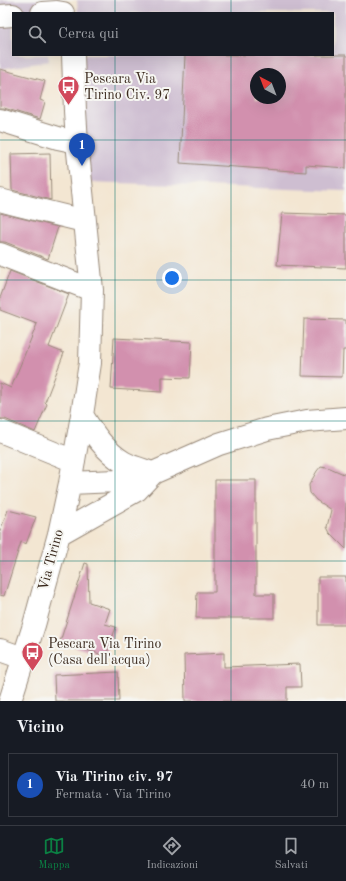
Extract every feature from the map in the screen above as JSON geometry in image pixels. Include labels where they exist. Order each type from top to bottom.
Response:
[{"type":"street","points":[[72,0],[72,12]]},
{"type":"street","points":[[0,16],[12,15]]},
{"type":"street","name":"Via Tirino","points":[[10,701],[34,625],[59,534],[74,461],[90,363],[92,290],[77,142],[73,56]]},
{"type":"street","points":[[0,120],[58,138],[77,142]]},
{"type":"street","points":[[0,200],[84,221]]},
{"type":"street","points":[[0,254],[92,290]]},
{"type":"street","points":[[82,415],[93,432],[108,450],[124,462],[153,473]]},
{"type":"street","points":[[70,483],[116,481],[153,473],[219,444],[267,429],[307,421],[346,418]]},
{"type":"street","points":[[0,431],[74,461]]},
{"type":"street","points":[[59,534],[136,490],[153,473]]},
{"type":"street","points":[[0,650],[23,658]]},
{"type":"shaded area","points":[[0,0],[47,0],[47,12],[12,12],[12,56],[48,56],[49,61],[1,69]]},
{"type":"shaded area","points":[[77,0],[346,0],[346,191],[88,182],[79,56],[334,56],[334,12],[78,12]]},
{"type":"building","points":[[346,55],[346,168],[306,165],[306,172],[180,163],[185,56]]},
{"type":"building","points":[[0,69],[45,81],[40,100],[45,102],[40,119],[0,108]]},
{"type":"building","points":[[50,153],[51,200],[12,190],[11,154]]},
{"type":"building","points":[[0,213],[58,227],[48,259],[5,242],[0,242]]},
{"type":"building","points":[[282,213],[346,215],[346,268],[277,265]]},
{"type":"building","points":[[10,271],[69,294],[49,347],[64,353],[45,402],[47,404],[35,432],[5,419],[0,419],[0,383],[11,388],[37,324],[0,310],[0,298]]},
{"type":"building","points":[[304,319],[346,320],[346,350],[343,350],[342,377],[302,376]]},
{"type":"building","points":[[114,338],[192,342],[190,378],[162,377],[162,392],[111,389]]},
{"type":"building","points":[[321,466],[346,475],[346,549],[330,533],[327,527],[331,510],[316,500],[310,493],[309,485]]},
{"type":"building","points":[[215,480],[256,480],[256,594],[274,594],[274,618],[196,618],[197,592],[215,592]]},
{"type":"building","points":[[8,510],[36,517],[26,544],[21,542],[4,596],[0,595],[0,531]]},
{"type":"building","points":[[85,563],[88,564],[89,602],[110,609],[105,624],[116,627],[106,656],[60,642]]},
{"type":"building","points":[[318,577],[346,577],[346,625],[318,625]]},
{"type":"building","points":[[224,653],[224,667],[300,664],[301,687],[287,687],[287,701],[185,701],[184,655]]},
{"type":"building","points":[[118,672],[119,701],[55,701],[54,675]]},
{"type":"place","name":"Pescara Via Tirino Civ. 97","points":[[68,106]]},
{"type":"place","name":"Via Tirino civ. 97","points":[[82,166]]},
{"type":"place","name":"Pescara Via Tirino (Casa dell'acqua)","points":[[32,672]]}]
